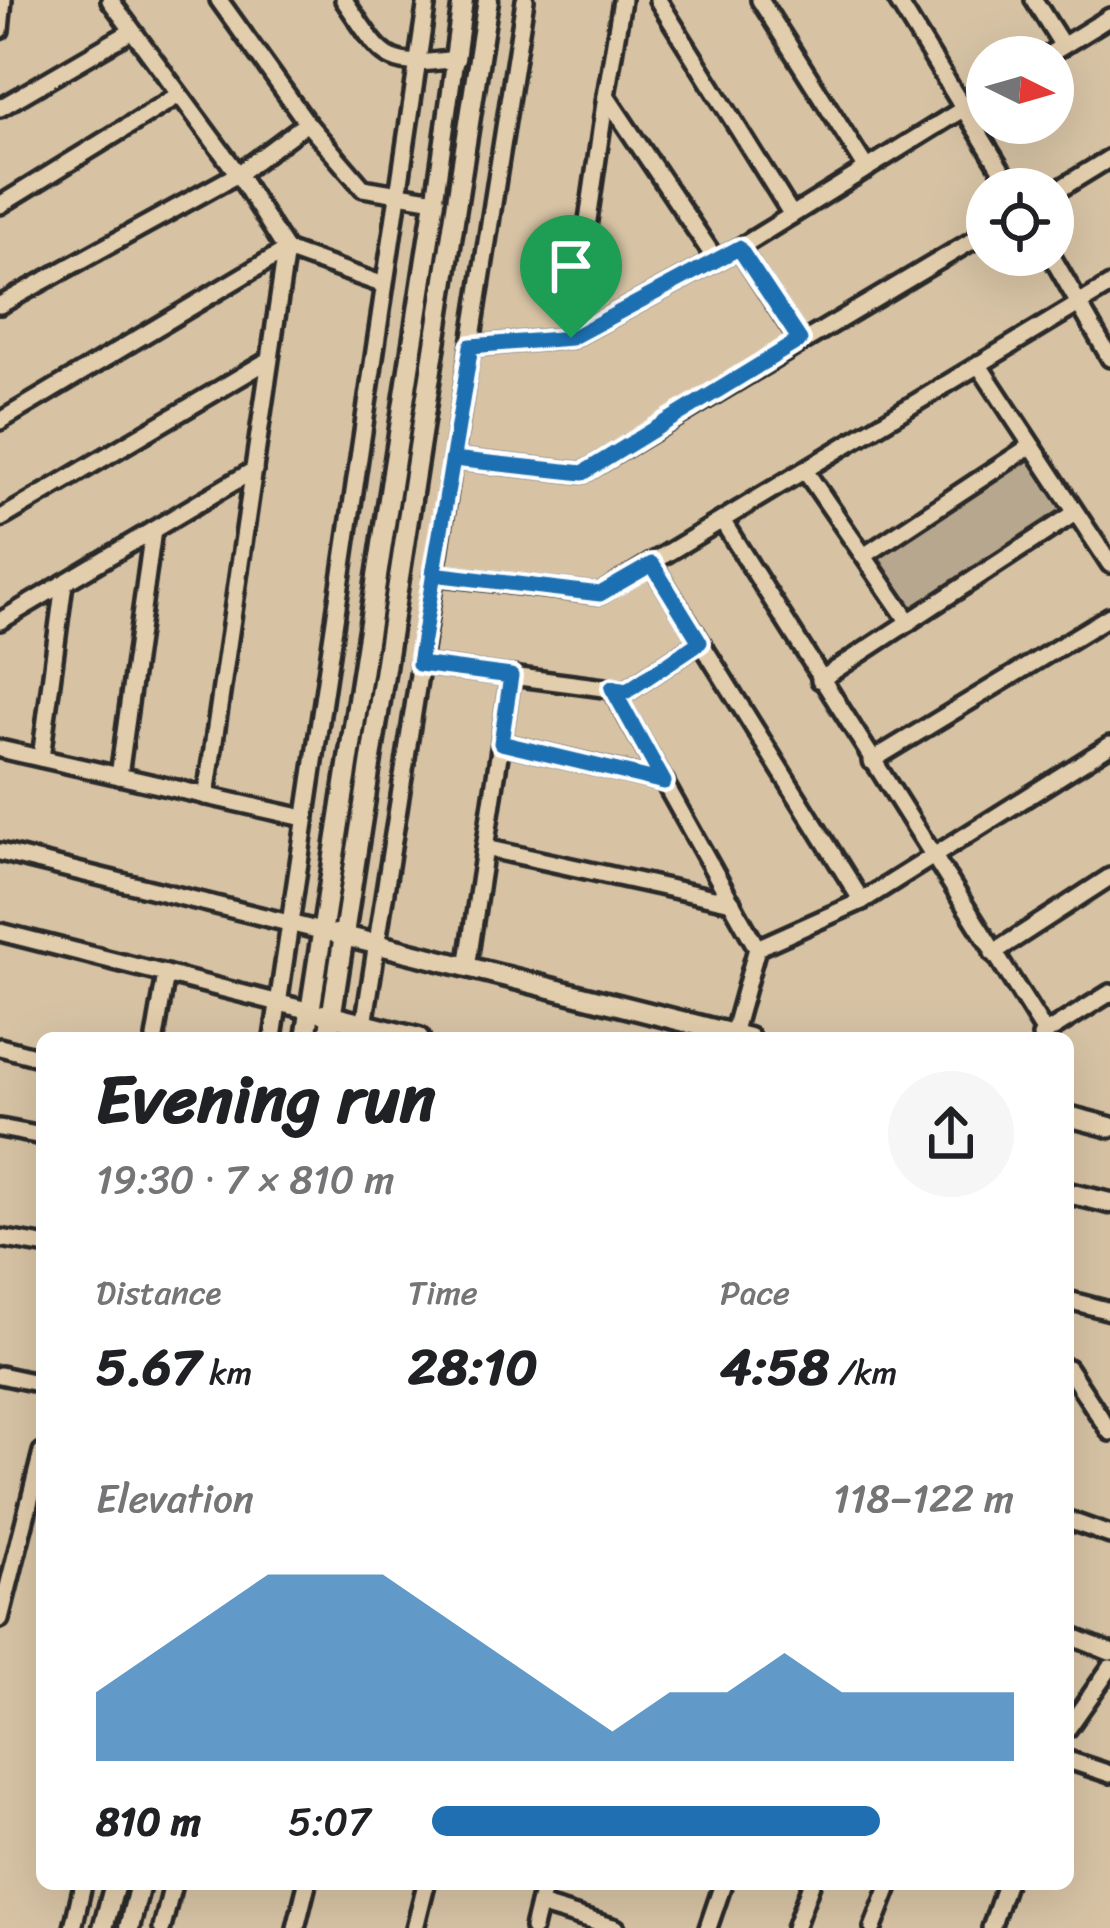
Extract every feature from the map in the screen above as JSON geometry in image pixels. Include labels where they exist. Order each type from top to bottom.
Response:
[{"type":"street","points":[[0,30],[3,0]]},
{"type":"street","points":[[110,0],[238,174],[286,250],[384,285]]},
{"type":"street","points":[[219,0],[307,123],[363,188],[436,200]]},
{"type":"street","points":[[344,0],[380,51],[406,66],[455,58]]},
{"type":"street","points":[[274,1032],[427,0]]},
{"type":"street","points":[[329,1032],[335,934],[463,0]]},
{"type":"street","points":[[307,1032],[335,934],[488,0]]},
{"type":"street","points":[[0,932],[331,1016],[363,1031],[525,0]]},
{"type":"street","points":[[571,338],[622,0]]},
{"type":"street","points":[[658,0],[792,215]]},
{"type":"street","points":[[760,0],[867,169]]},
{"type":"street","points":[[897,0],[1000,168]]},
{"type":"street","points":[[1034,0],[1057,36]]},
{"type":"street","points":[[1074,39],[1110,17]]},
{"type":"street","points":[[0,108],[132,31]]},
{"type":"street","points":[[0,205],[177,96]]},
{"type":"street","points":[[606,96],[716,260]]},
{"type":"street","points":[[471,346],[571,338],[739,248],[964,109]]},
{"type":"street","points":[[0,305],[238,174],[307,123]]},
{"type":"street","points":[[1074,180],[1110,158]]},
{"type":"street","points":[[453,459],[583,473],[966,244]]},
{"type":"street","points":[[739,248],[800,340]]},
{"type":"street","points":[[206,796],[286,250]]},
{"type":"street","points":[[0,421],[286,250]]},
{"type":"street","points":[[1062,276],[1110,358]]},
{"type":"street","points":[[433,574],[600,594],[1110,285]]},
{"type":"street","points":[[0,519],[269,361]]},
{"type":"street","points":[[978,364],[1110,564]]},
{"type":"street","points":[[864,556],[1030,447]]},
{"type":"street","points":[[0,621],[254,470]]},
{"type":"street","points":[[806,472],[909,622]]},
{"type":"street","points":[[820,680],[1075,513]]},
{"type":"street","points":[[723,522],[1040,1032]]},
{"type":"street","points":[[119,776],[153,530]]},
{"type":"street","points":[[652,564],[862,901]]},
{"type":"street","points":[[41,758],[64,583]]},
{"type":"street","points":[[871,761],[1110,616]]},
{"type":"street","points":[[419,664],[627,691],[700,642]]},
{"type":"street","points":[[467,968],[511,676]]},
{"type":"street","points":[[612,688],[757,948],[739,1032]]},
{"type":"street","points":[[501,743],[664,782]]},
{"type":"street","points":[[757,948],[862,901],[1110,746]]},
{"type":"street","points":[[0,749],[304,818]]},
{"type":"street","points":[[485,848],[732,902]]},
{"type":"street","points":[[0,852],[718,1032]]},
{"type":"street","points":[[993,953],[1110,877]]},
{"type":"street","points":[[155,1032],[166,974]]},
{"type":"street","points":[[1049,1032],[1106,999]]},
{"type":"street","points":[[0,1047],[36,1056]]},
{"type":"street","points":[[1074,1118],[1110,1127]]},
{"type":"street","points":[[0,1128],[36,1135]]},
{"type":"street","points":[[1074,1194],[1110,1203]]},
{"type":"street","points":[[0,1238],[36,1244]]},
{"type":"street","points":[[1074,1302],[1110,1311]]},
{"type":"street","points":[[0,1375],[36,1383]]},
{"type":"street","points":[[1074,1376],[1103,1412],[1110,1432]]},
{"type":"street","points":[[0,1619],[36,1476]]},
{"type":"street","points":[[1090,1528],[1110,1516]]},
{"type":"street","points":[[1074,1522],[1110,1535]]},
{"type":"street","points":[[1074,1637],[1110,1652]]},
{"type":"street","points":[[1074,1719],[1110,1668]]},
{"type":"street","points":[[1074,1762],[1110,1774]]},
{"type":"street","points":[[73,1928],[82,1890]]},
{"type":"street","points":[[103,1928],[113,1890]]},
{"type":"street","points":[[129,1928],[138,1890]]},
{"type":"street","points":[[162,1928],[172,1890]]},
{"type":"street","points":[[296,1928],[306,1890]]},
{"type":"street","points":[[415,1928],[424,1890]]},
{"type":"street","points":[[533,1928],[543,1890]]},
{"type":"street","points":[[708,1928],[721,1890]]},
{"type":"street","points":[[795,1928],[809,1890]]},
{"type":"street","points":[[873,1928],[888,1890]]},
{"type":"street","points":[[991,1928],[1004,1890]]},
{"type":"street","points":[[539,1905],[616,1928]]},
{"type":"shaded area","points":[[1029,460],[1063,511],[912,610],[879,558]]},
{"type":"route","points":[[571,338],[471,346],[433,574],[419,664],[511,676],[501,743],[664,782],[612,688],[627,691],[700,642],[652,564],[600,594],[433,574],[453,459],[583,473],[800,340],[739,248],[571,338]]}]
